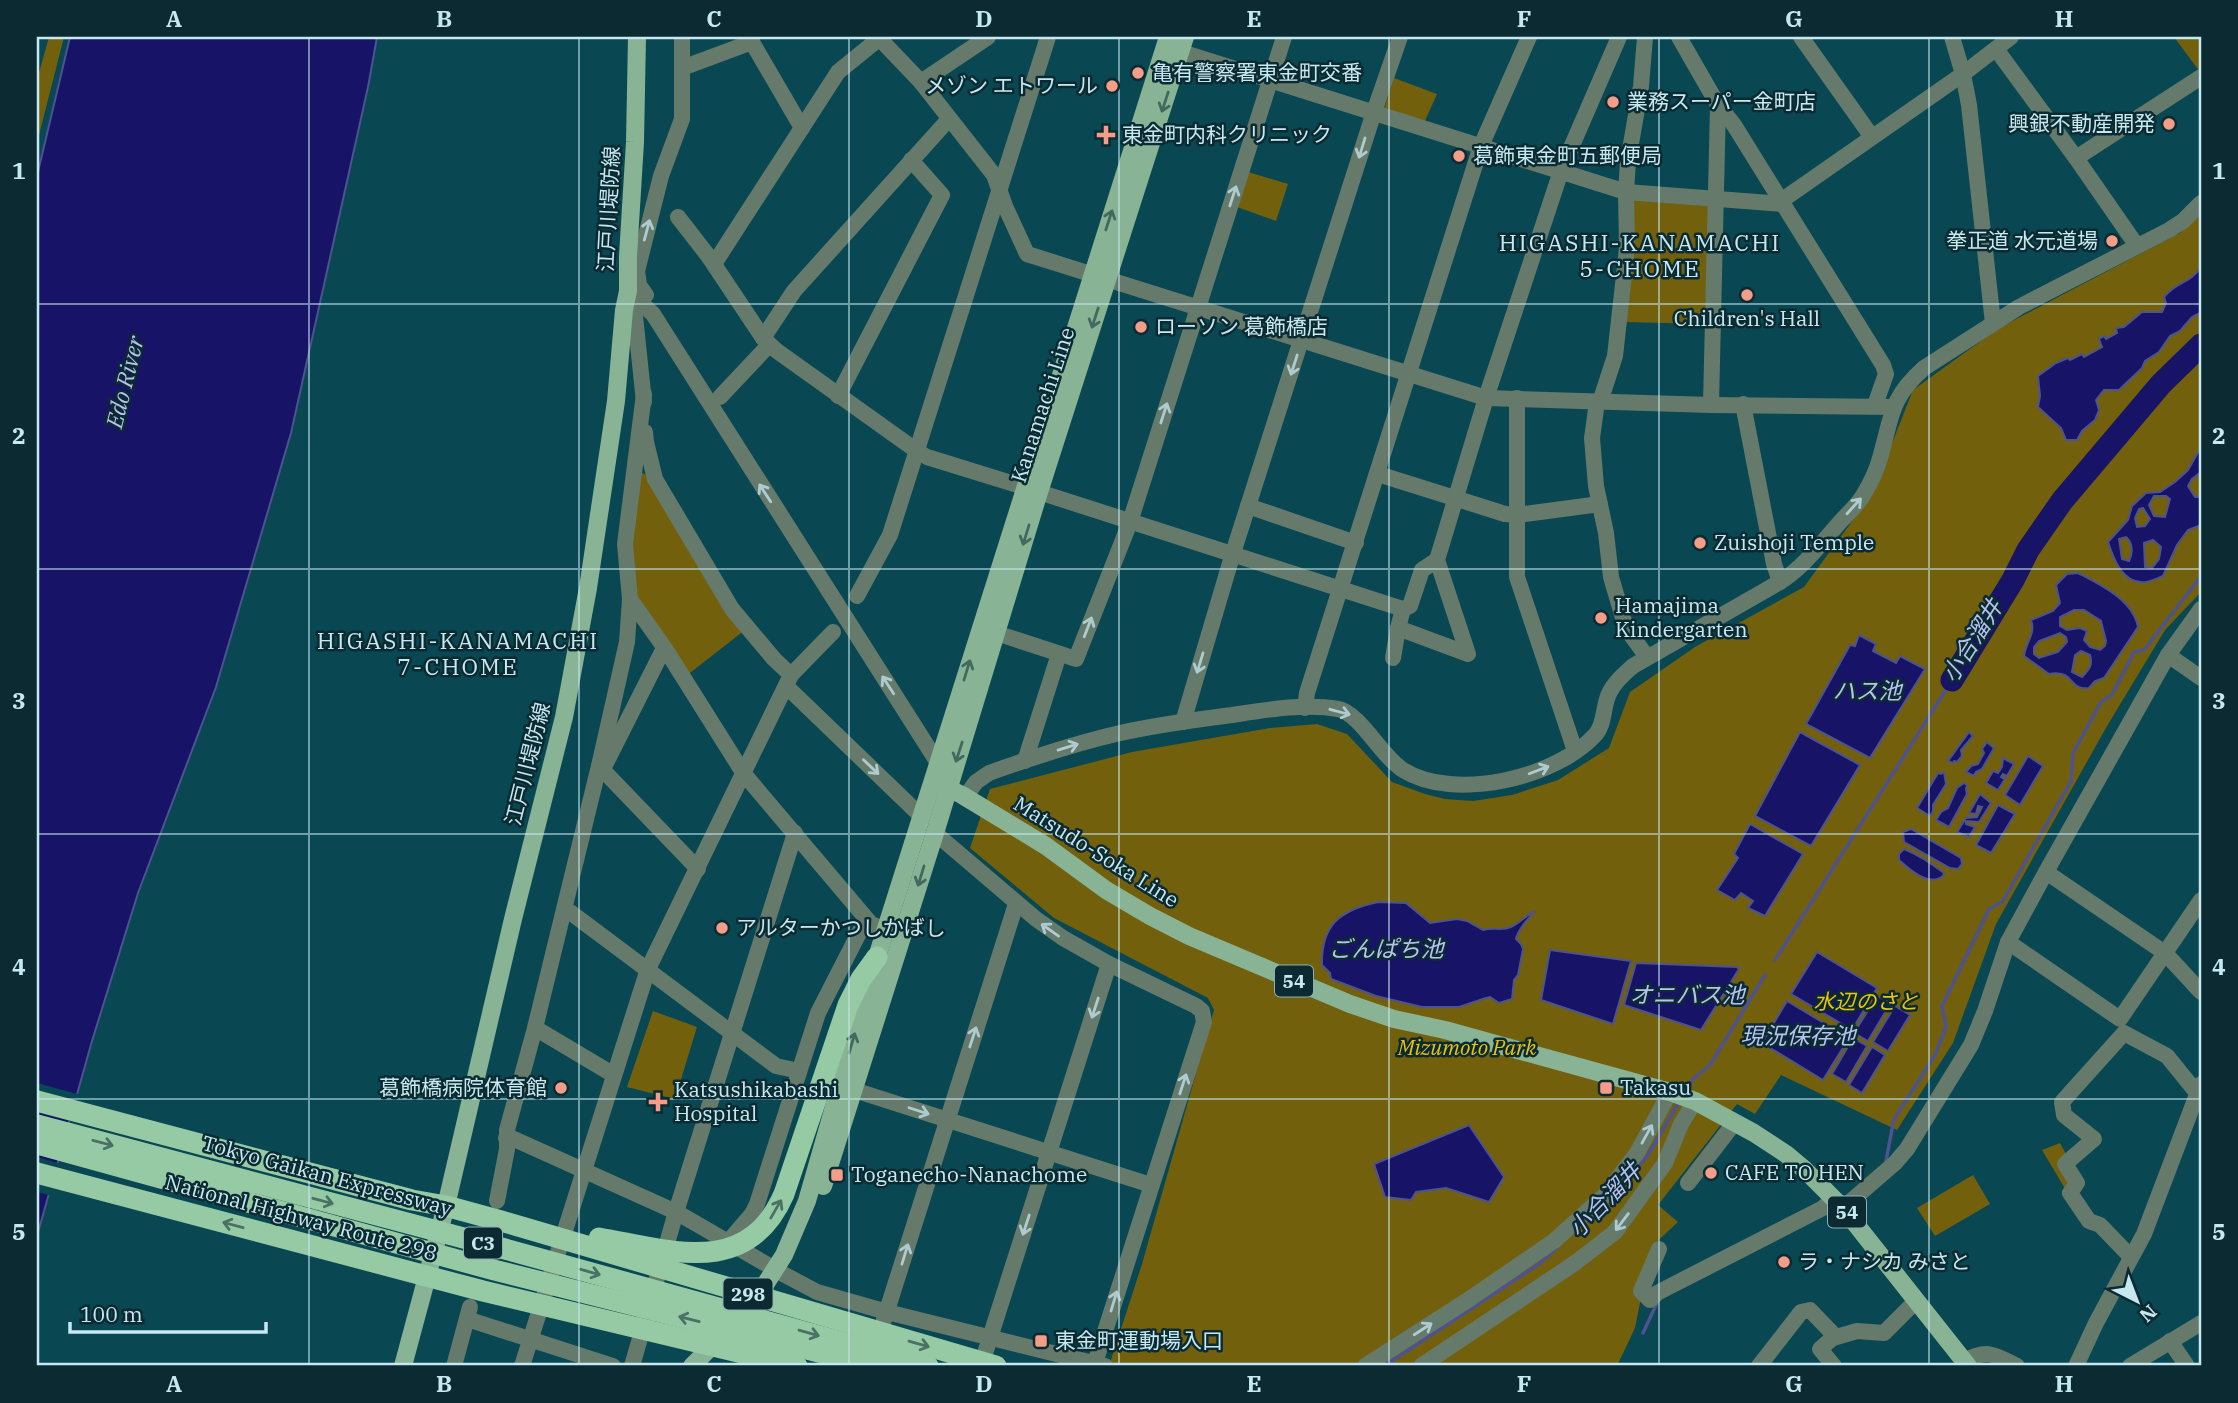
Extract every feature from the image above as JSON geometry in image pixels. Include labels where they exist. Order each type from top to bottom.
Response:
[{"type":"highway","points":[[531,1229],[699,1253],[727,1250],[740,1244],[767,1223],[777,1211],[848,1005],[861,979],[877,957]]},
{"type":"highway","name":"298","points":[[37,1101],[412,1200],[496,1219],[996,1366]]},
{"type":"highway","name":"Tokyo Gaikan Expressway","points":[[37,1125],[505,1249],[928,1366]]},
{"type":"highway","name":"C3","points":[[37,1144],[494,1270],[873,1366]]},
{"type":"highway","name":"National Highway Route 298","points":[[37,1173],[429,1277],[475,1299],[797,1366]]},
{"type":"main road","name":"江戸川堤防線","points":[[404,1366],[429,1277],[571,679],[588,588],[616,401],[624,310],[637,293],[628,256],[635,142],[636,37]]},
{"type":"main road","name":"Kanamachi Line","points":[[1100,276],[1168,37]]},
{"type":"main road","name":"Kanamachi Line","points":[[940,785],[938,763],[1100,276],[1183,44]]},
{"type":"main road","name":"Kanamachi Line","points":[[940,785],[996,633],[1031,490]]},
{"type":"main road","name":"Matsudo-Soka Line","points":[[940,785],[1046,846],[1107,890],[1150,916],[1189,936],[1339,1000],[1394,1019],[1445,1030],[1682,1097],[1735,1122],[1786,1154],[1838,1203],[1966,1364]]},
{"type":"main road","points":[[704,1364],[743,1330],[767,1301],[780,1272],[807,1200],[877,957],[878,927],[921,816],[940,785]]},
{"type":"main road","points":[[780,1272],[795,1257],[817,1203],[935,833],[940,785]]},
{"type":"street","points":[[682,37],[682,119],[662,176],[637,271],[639,285],[635,316],[644,394],[646,442],[655,479],[733,609],[789,680],[921,816]]},
{"type":"street","points":[[714,264],[838,72],[879,37],[921,82],[994,175],[1027,254],[1486,398],[1894,407]]},
{"type":"street","points":[[921,82],[988,37]]},
{"type":"street","points":[[857,596],[890,535],[1048,37]]},
{"type":"street","points":[[996,633],[1076,659],[1130,522],[1284,37]]},
{"type":"street","points":[[1183,722],[1248,506],[1400,37]]},
{"type":"street","points":[[1305,708],[1307,693],[1481,146],[1529,37]]},
{"type":"street","points":[[1398,628],[1468,654],[1437,560],[1486,398],[1560,171],[1619,37]]},
{"type":"street","points":[[1645,37],[1641,86],[1628,161],[1627,248],[1615,356],[1598,402],[1592,438],[1595,486],[1611,577],[1626,628],[1647,657]]},
{"type":"street","points":[[1679,37],[1718,105],[1734,125],[1883,365],[1886,374],[1875,405]]},
{"type":"street","points":[[1801,37],[1872,137]]},
{"type":"street","points":[[1952,37],[1963,74],[1993,323]]},
{"type":"street","points":[[1183,44],[1270,79],[1626,192],[1782,203],[2011,37]]},
{"type":"street","points":[[682,68],[751,39],[802,128]]},
{"type":"street","points":[[1996,49],[2137,246]]},
{"type":"street","points":[[2076,158],[2201,77]]},
{"type":"street","points":[[1711,405],[1718,105]]},
{"type":"street","points":[[720,397],[766,342],[794,291],[949,119]]},
{"type":"street","points":[[838,396],[943,195],[911,160]]},
{"type":"street","points":[[965,797],[976,782],[989,773],[1097,739],[1263,710],[1305,708],[1346,712],[1353,716],[1405,771],[1443,783],[1466,785],[1518,777],[1561,761],[1597,733],[1607,699],[1618,680],[1647,657],[1780,582],[1806,561],[1864,495],[1880,458],[1894,407],[1913,377],[2019,307],[2176,226],[2201,203]]},
{"type":"street","points":[[678,217],[714,264],[766,342],[838,396],[928,457],[1403,609],[1409,606],[1422,570],[1437,560]]},
{"type":"street","points":[[637,293],[938,763]]},
{"type":"street","points":[[639,345],[666,336]]},
{"type":"street","points":[[454,1366],[496,1219],[507,1130],[601,768],[627,642],[630,599],[625,544],[644,394]]},
{"type":"street","points":[[1517,398],[1517,577],[1575,751]]},
{"type":"street","points":[[1743,404],[1774,564],[1780,582]]},
{"type":"street","points":[[1378,474],[1505,514],[1518,515],[1600,504]]},
{"type":"street","points":[[1248,506],[1356,543]]},
{"type":"street","points":[[630,599],[744,774],[878,927],[860,931],[818,1013],[757,1204],[729,1241]]},
{"type":"street","points":[[1394,658],[1403,609]]},
{"type":"street","points":[[1659,1249],[1641,1291],[1650,1300],[1657,1293],[1823,1208],[1838,1203],[1895,1163],[1971,1045],[2008,942],[2168,655],[2201,609]]},
{"type":"street","points":[[522,1366],[648,969],[789,680],[833,632]]},
{"type":"street","points":[[601,768],[664,648]]},
{"type":"street","points":[[1025,761],[1059,654]]},
{"type":"street","points":[[2168,655],[2201,678]]},
{"type":"street","points":[[601,768],[698,869]]},
{"type":"street","points":[[632,1366],[676,1212],[795,833]]},
{"type":"street","points":[[506,1138],[514,1139],[676,1212],[817,1292],[1098,1365],[1204,1017],[1196,1006],[1109,964],[1063,938],[1016,904],[935,833]]},
{"type":"street","points":[[2046,872],[2165,953],[2201,992]]},
{"type":"street","points":[[2008,942],[2120,1019],[2201,900]]},
{"type":"street","points":[[873,1366],[887,1312],[1016,904]]},
{"type":"street","points":[[565,911],[648,969],[776,1066],[799,1071]]},
{"type":"street","points":[[981,1366],[1109,964]]},
{"type":"street","points":[[535,1028],[614,1075]]},
{"type":"street","points":[[2076,1366],[2144,1234],[2199,1088],[2167,1056],[2124,1033],[2062,1102],[2064,1115],[2094,1139],[2065,1164],[2077,1183],[2070,1192],[2089,1221],[2100,1225],[2132,1257]]},
{"type":"street","points":[[854,1090],[1151,1185]]},
{"type":"street","points":[[1365,1366],[1553,1241],[1604,1196],[1682,1097]]},
{"type":"street","points":[[1421,1366],[1565,1270],[1615,1232],[1665,1163],[1681,1124],[1682,1097]]},
{"type":"street","points":[[1688,1183],[1735,1122]]},
{"type":"street","points":[[817,1292],[864,1366]]},
{"type":"street","points":[[475,1299],[530,1340],[613,1366]]},
{"type":"street","points":[[1834,1366],[1820,1349],[1833,1338],[1857,1331],[1884,1333],[1916,1301]]},
{"type":"street","points":[[1759,1366],[1801,1312],[1810,1310],[1835,1336],[1833,1338]]},
{"type":"street","points":[[2130,1366],[2201,1323]]},
{"type":"street","points":[[2170,1341],[2187,1366]]},
{"type":"street","points":[[1966,1364],[1985,1353],[1994,1354],[2017,1366]]},
{"type":"street","points":[[679,1366],[704,1364]]},
{"type":"green space","points":[[49,37],[64,37],[37,143],[37,80]]},
{"type":"green space","points":[[2174,37],[2201,37],[2200,72]]},
{"type":"green space","points":[[1394,78],[1437,94],[1424,123],[1384,109]]},
{"type":"green space","points":[[1248,172],[1288,184],[1276,221],[1237,207]]},
{"type":"green space","points":[[1630,197],[1711,205],[1708,324],[1624,322]]},
{"type":"green space","name":"Mizumoto Park","points":[[2201,213],[2201,592],[2165,630],[2107,726],[1996,924],[1953,1043],[1897,1130],[1781,1075],[1755,1114],[1737,1104],[1658,1205],[1678,1222],[1651,1247],[1635,1328],[1617,1366],[1109,1366],[1142,1264],[1214,1010],[1208,998],[1054,918],[970,848],[990,789],[1132,752],[1270,728],[1317,724],[1347,734],[1392,782],[1445,799],[1473,801],[1512,795],[1558,780],[1609,748],[1630,692],[1695,647],[1804,587],[1872,494],[1913,390],[1999,328],[2180,233]]},
{"type":"green space","points":[[639,472],[648,475],[745,630],[686,676],[635,598],[629,548]]},
{"type":"green space","points":[[653,1011],[697,1027],[675,1099],[627,1087]]},
{"type":"green space","points":[[2060,1143],[2068,1158],[2074,1182],[2067,1192],[2042,1150]]},
{"type":"green space","points":[[1973,1175],[1990,1204],[1935,1236],[1917,1208]]},
{"type":"water","name":"Edo River","points":[[70,37],[377,37],[291,433],[216,687],[138,893],[92,1041],[37,1236],[37,176]]},
{"type":"water","points":[[2201,267],[2200,313],[2192,317],[2180,331],[2170,336],[2159,352],[2145,361],[2142,368],[2119,390],[2104,390],[2096,400],[2099,410],[2095,420],[2082,431],[2077,440],[2066,440],[2061,428],[2038,407],[2038,376],[2056,363],[2082,354],[2084,357],[2102,347],[2099,339],[2104,336],[2106,339],[2117,333],[2116,328],[2124,327],[2142,312],[2162,312],[2166,303],[2164,297],[2197,273]]},
{"type":"water","points":[[2201,447],[2201,472],[2188,486],[2195,497],[2201,497],[2201,525],[2188,530],[2177,545],[2163,576],[2146,582],[2131,580],[2121,570],[2108,542],[2128,520],[2132,506],[2146,493],[2160,492],[2188,470]],"holes":[[[2154,496],[2166,496],[2170,499],[2165,517],[2154,516],[2149,505]],[[2143,508],[2150,519],[2145,526],[2137,527],[2135,518],[2139,509]],[[2126,537],[2130,542],[2132,551],[2129,561],[2122,559],[2119,539]],[[2153,540],[2161,547],[2159,559],[2152,568],[2145,567],[2144,543]]]},
{"type":"water","points":[[2078,573],[2115,594],[2130,609],[2138,627],[2104,678],[2095,681],[2089,688],[2078,686],[2063,674],[2049,674],[2024,656],[2032,634],[2031,620],[2053,611],[2060,603],[2056,585],[2067,574]],"holes":[[[2074,610],[2084,610],[2101,621],[2106,641],[2100,650],[2090,647],[2084,640],[2087,631],[2080,628],[2067,630],[2060,626],[2060,617]],[[2060,633],[2066,637],[2067,642],[2058,652],[2039,658],[2034,654],[2034,647],[2039,641]],[[2081,651],[2090,655],[2090,667],[2082,677],[2072,672],[2075,655]]]},
{"type":"water","name":"ハス池","points":[[1859,635],[1876,644],[1873,651],[1896,663],[1900,656],[1925,669],[1870,758],[1806,724],[1850,645],[1855,646]]},
{"type":"water","name":"ハス池","points":[[1800,732],[1860,765],[1811,846],[1755,816]]},
{"type":"water","points":[[1969,732],[1973,736],[1961,750],[1962,756],[1957,762],[1948,761]]},
{"type":"water","points":[[1987,742],[1994,748],[1982,769],[1974,776],[1966,772],[1971,766],[1978,764]]},
{"type":"water","points":[[2028,756],[2043,766],[2020,805],[2005,795]]},
{"type":"water","points":[[2003,758],[2014,764],[2007,776],[2003,774],[2001,777],[2005,779],[1998,790],[1986,783],[1993,771],[1998,773]]},
{"type":"water","points":[[1944,772],[1946,784],[1933,805],[1930,816],[1917,808],[1938,773]]},
{"type":"water","points":[[1964,783],[1967,785],[1967,794],[1949,827],[1936,820],[1941,812],[1948,808],[1957,788]]},
{"type":"water","points":[[1980,794],[1991,803],[1979,822],[1966,821],[1966,824],[1975,827],[1969,837],[1957,832],[1966,818],[1977,817],[1982,807],[1978,806],[1976,814],[1969,813]]},
{"type":"water","points":[[1998,805],[2015,814],[1991,853],[1976,845]]},
{"type":"water","points":[[1750,824],[1803,854],[1765,916],[1748,908],[1753,901],[1741,893],[1735,900],[1717,890],[1738,858],[1734,854]]},
{"type":"water","points":[[1911,829],[1961,858],[1962,864],[1958,869],[1950,868],[1904,842],[1903,832]]},
{"type":"water","points":[[1904,849],[1934,866],[1944,873],[1943,876],[1932,880],[1914,872],[1899,860],[1899,854]]},
{"type":"water","name":"ごんぱち池","points":[[1378,902],[1406,903],[1430,923],[1457,919],[1483,930],[1511,927],[1535,911],[1517,935],[1516,939],[1523,949],[1518,975],[1514,980],[1512,999],[1499,1003],[1490,997],[1459,1007],[1422,1007],[1376,996],[1331,979],[1330,973],[1322,965],[1325,939],[1330,929],[1336,921],[1354,909]]},
{"type":"water","points":[[1550,950],[1631,961],[1613,1024],[1541,1000]]},
{"type":"water","name":"現況保存池","points":[[1817,952],[1877,988],[1852,1030],[1791,994]]},
{"type":"water","name":"オニバス池","points":[[1636,963],[1739,969],[1701,1030],[1624,1005]]},
{"type":"water","name":"現況保存池","points":[[1877,996],[1890,1004],[1868,1041],[1854,1033]]},
{"type":"water","name":"現況保存池","points":[[1787,1001],[1849,1038],[1823,1080],[1762,1043]]},
{"type":"water","name":"現況保存池","points":[[1895,1006],[1910,1015],[1888,1051],[1873,1042]]},
{"type":"water","name":"現況保存池","points":[[1853,1038],[1867,1046],[1846,1082],[1832,1074]]},
{"type":"water","name":"現況保存池","points":[[1872,1047],[1885,1055],[1862,1093],[1849,1085]]},
{"type":"water","points":[[1469,1125],[1504,1177],[1489,1202],[1446,1188],[1416,1192],[1411,1200],[1385,1197],[1374,1164]]},
{"type":"pier","points":[[37,1083],[81,1095],[73,1122],[37,1112]]},
{"type":"pier","points":[[37,1157],[61,1164],[52,1196],[37,1192]]},
{"type":"waterway","name":"小合溜井","points":[[1952,680],[2013,580],[2028,550],[2062,501],[2161,384],[2201,345]]},
{"type":"waterway","points":[[1886,1161],[1894,1119],[1935,1055],[1946,1027],[1942,1006],[1989,909],[2003,901],[2071,781],[2073,753],[2101,702],[2112,695],[2134,652],[2144,650],[2201,576]]},
{"type":"waterway","name":"小合溜井","points":[[1775,960],[1952,680]]},
{"type":"waterway","name":"小合溜井","points":[[1686,1090],[1694,1078],[1710,1065],[1765,975]]},
{"type":"waterway","name":"小合溜井","points":[[1622,1186],[1648,1155],[1680,1100]]},
{"type":"waterway","name":"小合溜井","points":[[1384,1366],[1539,1264],[1558,1247]]},
{"type":"waterway","points":[[1643,1333],[1657,1303]]},
{"type":"place","name":"亀有警察署東金町交番","points":[[1138,73]]},
{"type":"place","name":"メゾン エトワール","points":[[1112,86]]},
{"type":"place","name":"業務スーパー金町店","points":[[1613,102]]},
{"type":"place","name":"興銀不動産開発","points":[[2169,124]]},
{"type":"place","name":"東金町内科クリニック","points":[[1106,135]]},
{"type":"place","name":"葛飾東金町五郵便局","points":[[1459,156]]},
{"type":"place","name":"拳正道 水元道場","points":[[2112,241]]},
{"type":"place","name":"Children's Hall","points":[[1747,295]]},
{"type":"place","name":"ローソン 葛飾橋店","points":[[1141,327]]},
{"type":"place","name":"Zuishoji Temple","points":[[1700,543]]},
{"type":"place","name":"Hamajima Kindergarten","points":[[1601,618]]},
{"type":"place","name":"アルターかつしかばし","points":[[722,928]]},
{"type":"place","name":"葛飾橋病院体育館","points":[[561,1088]]},
{"type":"place","name":"Takasu","points":[[1606,1088]]},
{"type":"place","name":"Katsushikabashi Hospital","points":[[658,1102]]},
{"type":"place","name":"CAFE TO HEN","points":[[1711,1173]]},
{"type":"place","name":"Toganecho-Nanachome","points":[[837,1175]]},
{"type":"place","name":"ラ・ナシカ みさと","points":[[1784,1262]]},
{"type":"place","name":"東金町運動場入口","points":[[1041,1341]]},
{"type":"district","name":"HIGASHI-KANAMACHI 5-CHOME","points":[[1640,256]]},
{"type":"district","name":"HIGASHI-KANAMACHI 7-CHOME","points":[[458,654]]},
{"type":"park label","name":"水辺のさと","points":[[1866,1002]]}]
